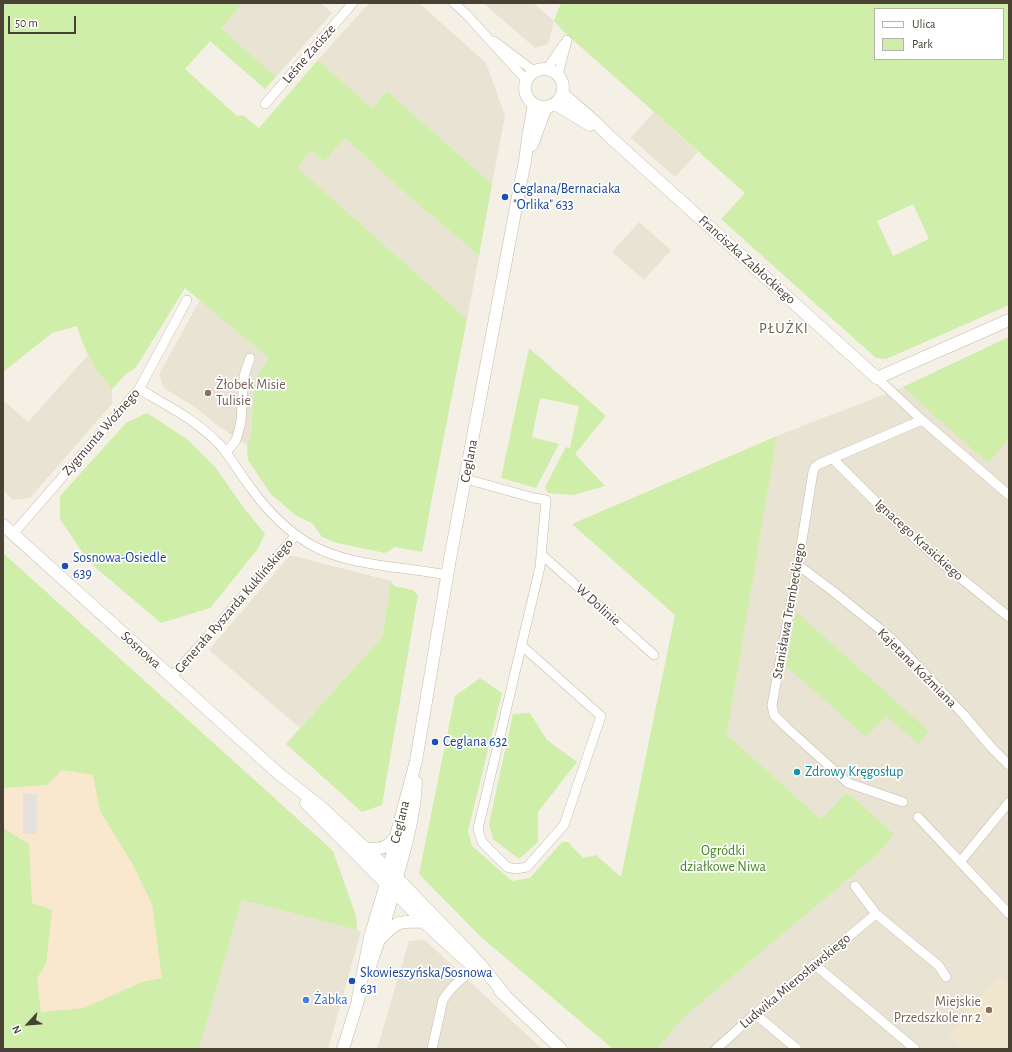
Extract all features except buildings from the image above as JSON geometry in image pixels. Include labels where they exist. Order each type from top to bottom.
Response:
[{"type":"street","name":"Leśne Zacisze","points":[[265,104],[353,3]]},
{"type":"street","points":[[454,3],[466,14],[527,81]]},
{"type":"street","points":[[485,35],[541,70],[553,71],[558,75],[564,87],[560,100],[551,106],[540,107],[534,104],[529,100],[526,94],[525,87],[527,81],[530,76],[541,70],[567,40],[558,75]]},
{"type":"street","name":"Franciszka Zabłockiego","points":[[563,94],[922,420],[1009,495]]},
{"type":"street","name":"Ceglana","points":[[390,888],[393,874],[396,836],[416,761],[448,575],[517,199],[526,160],[528,137],[534,104]]},
{"type":"street","name":"Franciszka Zabłockiego","points":[[551,106],[610,137]]},
{"type":"street","name":"Ceglana","points":[[526,160],[551,106]]},
{"type":"street","name":"Zygmunta Woźnego","points":[[13,534],[139,389],[187,300]]},
{"type":"street","points":[[877,378],[1009,320]]},
{"type":"street","points":[[226,453],[236,440],[241,421],[244,376],[250,358]]},
{"type":"street","points":[[139,389],[190,419],[206,431],[226,453],[264,505],[278,520],[296,535],[315,547],[349,560],[366,564],[448,575]]},
{"type":"street","name":"Stanisława Trembeckiego","points":[[903,802],[848,783],[774,715],[772,705],[815,467],[818,464],[922,420]]},
{"type":"street","name":"Ignacego Krasickiego","points":[[832,458],[884,510],[942,562],[1009,617]]},
{"type":"street","points":[[466,479],[546,500],[540,567],[521,645],[478,829],[482,842],[507,867],[516,869],[528,867],[564,825],[601,716],[521,645]]},
{"type":"street","name":"Sosnowa","points":[[3,525],[279,774],[322,808],[366,848],[393,874],[477,966]]},
{"type":"street","name":"Generała Ryszarda Kuklińskiego","points":[[171,677],[296,535]]},
{"type":"street","name":"W Dolinie","points":[[541,554],[654,656]]},
{"type":"street","name":"Kajetana Koźmiana","points":[[798,565],[891,638],[1009,765]]},
{"type":"street","name":"Ceglana","points":[[393,874],[410,830],[415,797],[416,761]]},
{"type":"street","name":"Sosnowa","points":[[279,774],[317,816],[424,922],[477,966]]},
{"type":"street","points":[[960,862],[1009,802]]},
{"type":"street","points":[[918,817],[1009,914]]},
{"type":"street","points":[[366,848],[372,850],[381,848],[389,844],[396,836]]},
{"type":"street","points":[[855,886],[876,914],[939,966],[946,977]]},
{"type":"street","points":[[343,1049],[358,998],[380,939],[390,888]]},
{"type":"street","points":[[358,998],[370,937],[390,888]]},
{"type":"street","name":"Ludwika Mierosławskiego","points":[[716,1049],[754,1014],[876,914]]},
{"type":"street","points":[[380,939],[393,926],[401,922],[424,922]]},
{"type":"street","points":[[814,964],[916,1049]]},
{"type":"street","points":[[432,1049],[443,1000],[446,994],[477,966],[556,1048]]},
{"type":"street","points":[[754,1014],[797,1049]]},
{"type":"shaded area","points":[[243,3],[321,3],[332,13],[276,77],[221,28]]},
{"type":"shaded area","points":[[369,3],[419,3],[486,63],[505,116],[492,184],[387,91],[372,108],[318,60]]},
{"type":"shaded area","points":[[483,3],[533,3],[554,21],[548,44],[535,48]]},
{"type":"shaded area","points":[[654,112],[698,152],[675,177],[631,138]]},
{"type":"shaded area","points":[[345,138],[403,191],[479,256],[467,319],[297,167],[311,151],[324,162]]},
{"type":"shaded area","points":[[639,222],[671,250],[644,280],[612,252]]},
{"type":"shaded area","points":[[200,300],[269,358],[254,381],[251,435],[247,445],[218,426],[196,408],[164,388],[159,374]]},
{"type":"shaded area","points":[[1009,337],[1009,1049],[657,1049],[683,1018],[878,854],[894,834],[853,797],[846,793],[821,819],[727,735],[777,436],[903,387]]},
{"type":"shaded area","points":[[88,355],[94,367],[112,389],[112,404],[30,498],[13,500],[3,490],[3,400],[28,422]]},
{"type":"shaded area","points":[[3,553],[333,851],[356,916],[357,930],[242,900],[199,1049],[3,1049]]},
{"type":"shaded area","points":[[290,555],[391,581],[382,637],[300,728],[209,650]]},
{"type":"shaded area","points":[[37,793],[37,834],[23,834],[23,794]]},
{"type":"shaded area","points":[[242,900],[361,931],[328,1049],[199,1049]]},
{"type":"shaded area","points":[[425,940],[542,1049],[377,1049],[409,941]]},
{"type":"shaded area","name":"Miejskie Przedszkole nr 2","points":[[998,975],[1009,985],[1009,1049],[964,1049],[948,1035]]},
{"type":"green space","points":[[3,3],[243,3],[221,28],[276,77],[265,89],[210,41],[185,69],[237,116],[243,115],[259,128],[318,60],[372,108],[387,91],[492,184],[479,256],[403,191],[345,138],[324,162],[311,151],[297,167],[467,319],[422,552],[395,547],[385,553],[337,543],[322,537],[313,524],[295,515],[270,493],[248,460],[247,445],[251,435],[254,381],[269,358],[185,288],[138,364],[112,389],[94,367],[83,344],[77,326],[52,333],[3,372]]},
{"type":"green space","points":[[561,3],[1009,3],[1009,305],[886,359],[876,358],[721,219],[745,193],[562,30],[554,21]],"holes":[[[913,204],[929,239],[893,256],[877,221]]]},
{"type":"green space","points":[[1009,337],[1009,438],[988,463],[903,387]]},
{"type":"green space","points":[[529,348],[606,416],[575,454],[605,486],[573,495],[548,493],[545,487],[566,447],[570,448],[579,406],[540,398],[532,437],[559,444],[536,488],[501,478]]},
{"type":"green space","points":[[147,413],[187,439],[215,467],[244,508],[265,534],[257,550],[210,608],[161,623],[88,561],[60,519],[60,496],[126,423]]},
{"type":"green space","name":"Ogródki działkowe Niwa","points":[[777,436],[727,735],[821,819],[846,793],[853,797],[894,834],[878,854],[683,1018],[657,1049],[613,1049],[481,937],[419,874],[455,696],[480,678],[502,693],[468,831],[472,846],[512,881],[530,878],[562,842],[568,842],[583,858],[596,855],[621,877],[675,615],[572,524]]},
{"type":"green space","points":[[3,553],[333,851],[356,916],[357,930],[242,900],[199,1049],[3,1049],[3,828],[29,844],[32,903],[52,910],[46,964],[37,978],[41,1012],[84,1008],[142,982],[162,978],[152,904],[132,863],[100,811],[93,775],[62,770],[47,785],[3,788]]},
{"type":"green space","points":[[391,581],[394,586],[413,590],[418,595],[382,805],[362,812],[286,744],[382,637]]},
{"type":"green space","points":[[796,612],[929,731],[918,744],[886,716],[866,737],[786,666]]},
{"type":"green space","points":[[530,713],[547,740],[577,762],[538,812],[538,842],[519,859],[493,839],[489,824],[513,714]]},
{"type":"place","name":"Ceglana/Bernaciaka \"Orlika\" 633","points":[[505,197]]},
{"type":"place","name":"Żłobek Misie Tulisie","points":[[208,393]]},
{"type":"place","name":"Sosnowa-Osiedle 639","points":[[65,566]]},
{"type":"place","name":"Ceglana 632","points":[[435,742]]},
{"type":"place","name":"Zdrowy Kręgosłup","points":[[797,772]]},
{"type":"place","name":"Skowieszyńska/Sosnowa 631","points":[[352,981]]},
{"type":"place","name":"Żabka","points":[[306,1000]]},
{"type":"place","name":"Miejskie Przedszkole nr 2","points":[[989,1010]]},
{"type":"district","name":"PŁUŻKI","points":[[784,328]]}]
